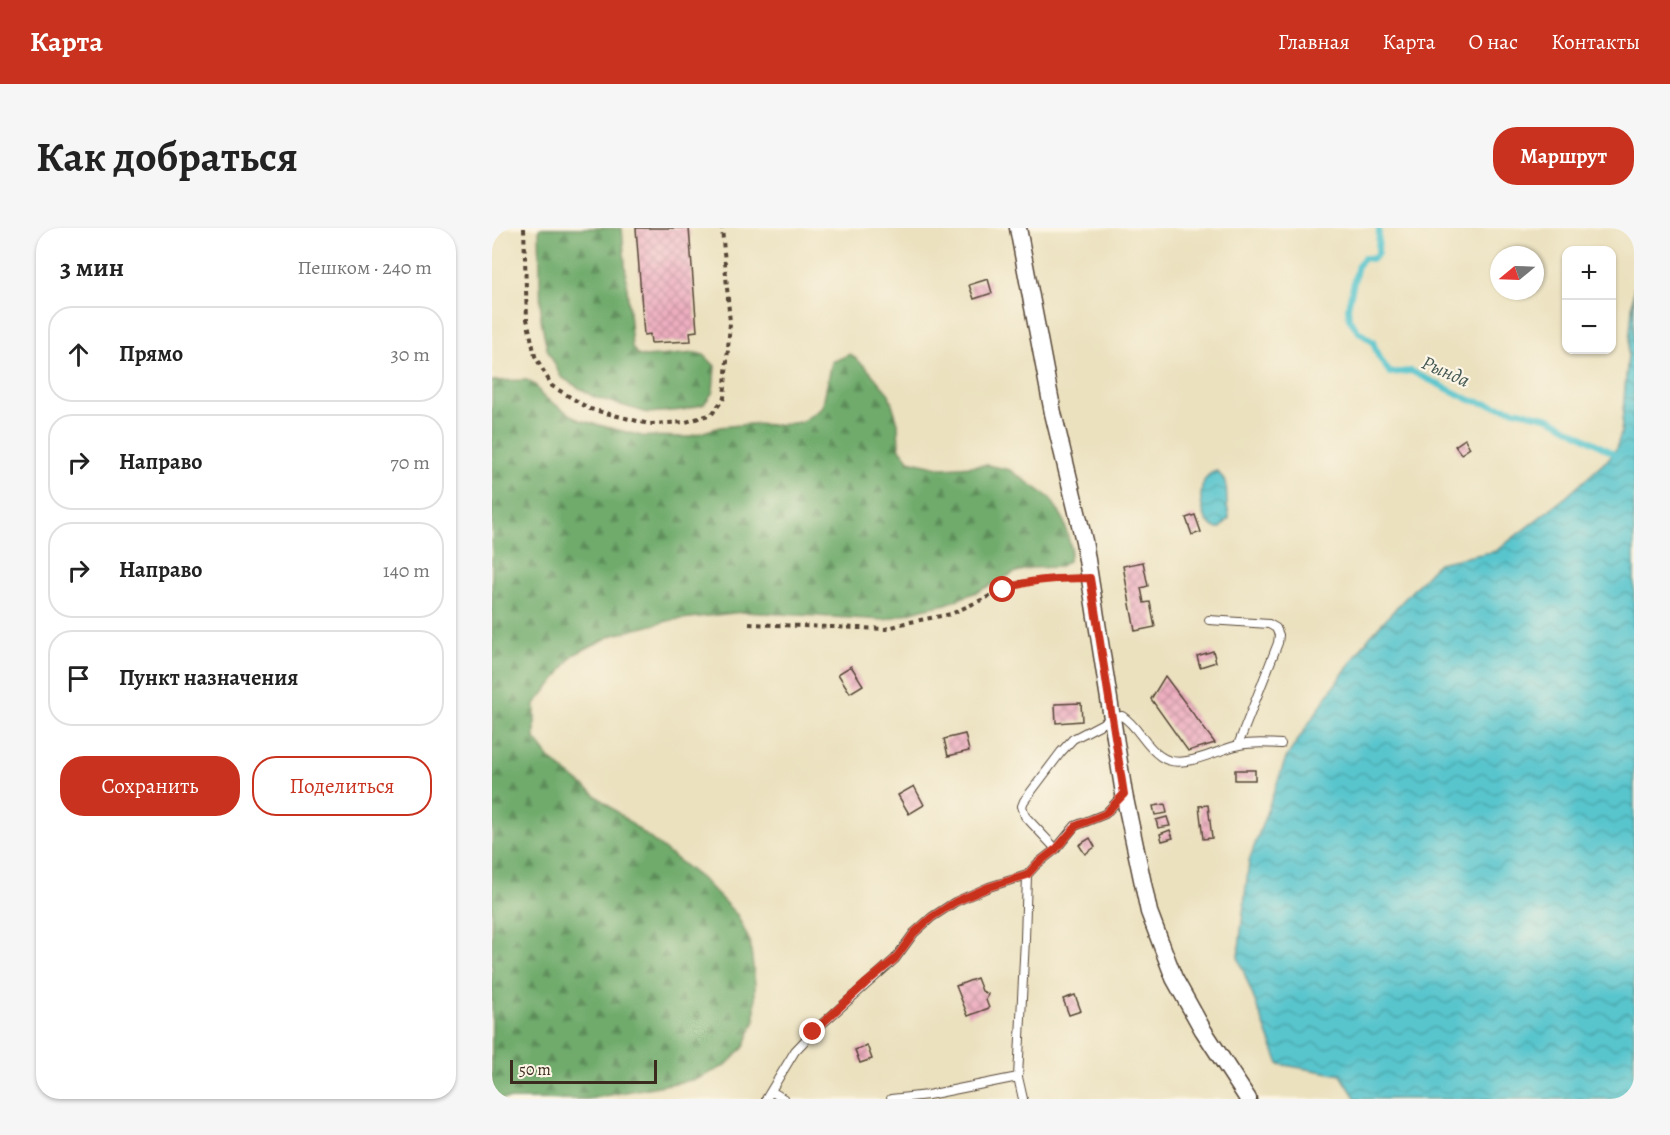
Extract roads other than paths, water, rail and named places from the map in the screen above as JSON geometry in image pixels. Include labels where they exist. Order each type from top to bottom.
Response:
[{"type":"street","points":[[1018,228],[1053,412],[1084,541],[1124,794],[1149,912],[1174,978],[1203,1030],[1248,1099]]},
{"type":"lane","points":[[1209,620],[1269,624],[1276,628],[1279,635],[1278,643],[1238,745]]},
{"type":"lane","points":[[1056,849],[1025,816],[1024,801],[1066,746],[1113,718],[1122,716],[1128,720],[1148,745],[1161,757],[1172,762],[1184,762],[1238,745],[1281,744]]},
{"type":"lane","points":[[766,1099],[795,1051],[866,983],[895,959],[914,933],[932,917],[963,898],[1027,875],[1056,849],[1076,826],[1105,814],[1124,794]]},
{"type":"lane","points":[[1023,1099],[1018,1077],[1027,875]]},
{"type":"lane","points":[[891,1099],[928,1095],[1018,1077]]},
{"type":"lane","points":[[771,1091],[784,1099]]},
{"type":"water","points":[[1634,286],[1634,1099],[1356,1099],[1341,1075],[1279,1064],[1238,957],[1249,861],[1286,758],[1370,636],[1438,563],[1496,551],[1566,497],[1614,454],[1621,434]]},
{"type":"water","points":[[1217,471],[1226,486],[1229,516],[1221,528],[1215,528],[1208,522],[1201,501],[1206,479]]},
{"type":"waterway","name":"Рында","points":[[1379,228],[1378,253],[1372,259],[1364,258],[1358,265],[1348,307],[1349,319],[1359,332],[1373,342],[1378,356],[1390,373],[1411,371],[1470,400],[1550,418],[1614,454]]}]
